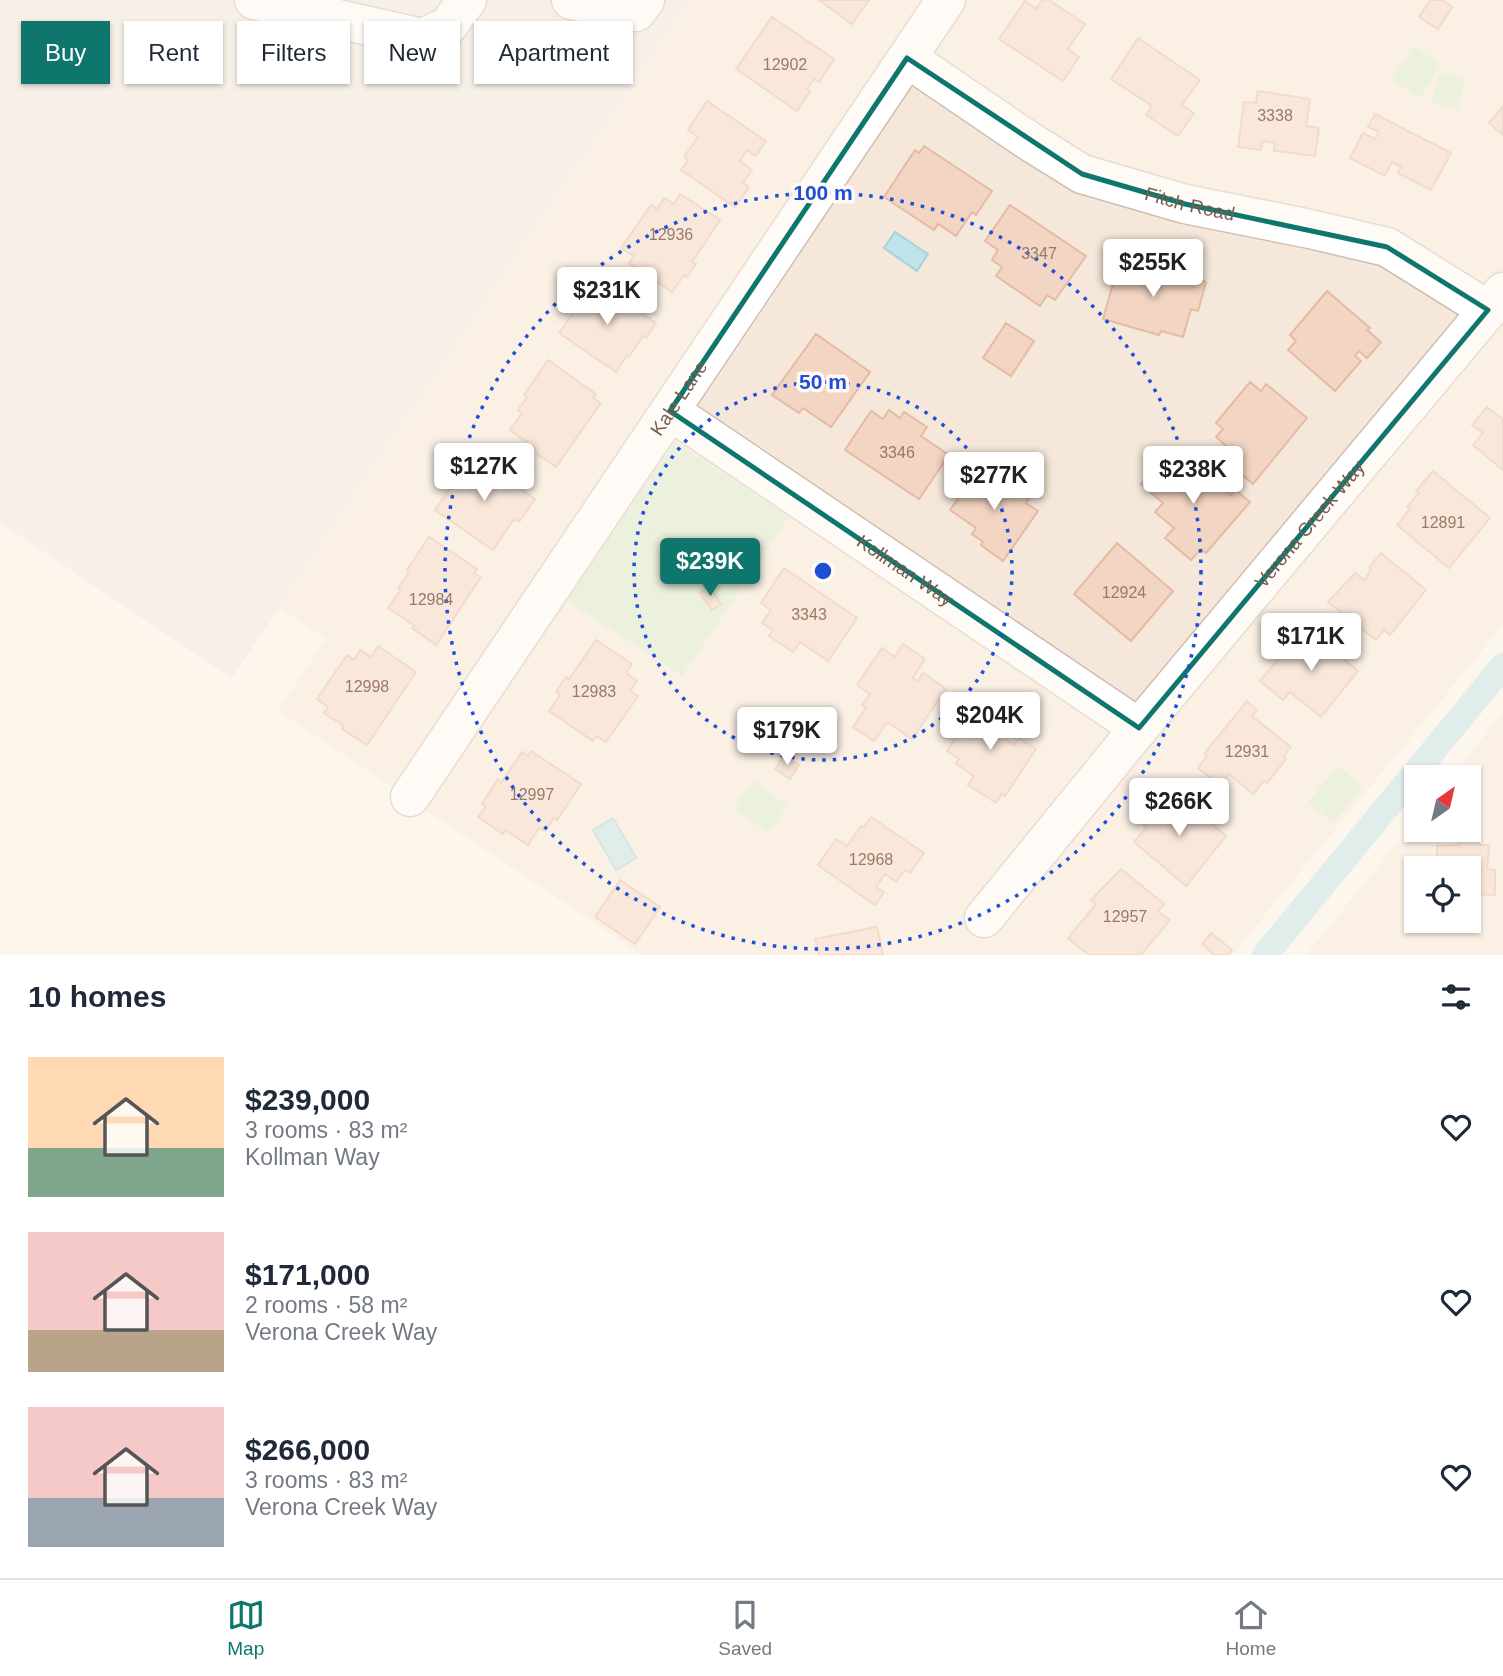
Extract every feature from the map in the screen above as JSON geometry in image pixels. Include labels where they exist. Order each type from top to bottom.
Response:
[{"type":"street","points":[[254,0],[422,38],[447,27],[467,0]]},
{"type":"street","points":[[571,0],[636,12],[645,0]]},
{"type":"street","name":"Kale Lane","points":[[410,797],[946,0]]},
{"type":"street","name":"Fitch Road","points":[[907,58],[1082,174],[1185,204],[1387,247],[1496,301]]},
{"type":"street","name":"Verona Creek Way","points":[[984,918],[1496,301]]},
{"type":"street","name":"Kollman Way","points":[[670,411],[1139,728]]},
{"type":"highlighted area","points":[[907,58],[1082,174],[1185,204],[1387,247],[1488,310],[1139,728],[670,411]]},
{"type":"shaded area","points":[[0,0],[690,0],[232,678],[0,523]]},
{"type":"shaded area","points":[[690,0],[1503,0],[1503,625],[1232,955],[642,955],[278,711],[326,639],[280,608]]},
{"type":"shaded area","points":[[1503,713],[1503,955],[1306,955],[1404,835],[1404,842],[1481,842],[1481,765],[1461,765]]},
{"type":"green space","points":[[1413,46],[1442,64],[1420,98],[1391,80]]},
{"type":"green space","points":[[1440,72],[1466,79],[1457,109],[1431,102]]},
{"type":"green space","points":[[675,441],[789,517],[682,676],[567,601]]},
{"type":"green space","points":[[1338,766],[1363,787],[1333,823],[1308,802]]},
{"type":"green space","points":[[753,781],[788,805],[768,833],[733,809]]},
{"type":"water","points":[[895,232],[928,254],[917,271],[884,248]]},
{"type":"water","points":[[613,818],[636,858],[616,870],[593,830]]},
{"type":"building","points":[[819,0],[869,0],[852,24]]},
{"type":"building","points":[[1042,0],[1049,0],[1085,24],[1068,49],[1079,57],[1063,81],[999,39],[1025,1],[1036,9]]},
{"type":"building","points":[[1430,0],[1442,0],[1452,7],[1438,29],[1419,17]]},
{"type":"building","points":[[772,17],[834,59],[819,82],[814,79],[797,111],[736,69]]},
{"type":"building","points":[[1138,38],[1200,80],[1182,105],[1194,113],[1178,136],[1146,115],[1152,106],[1111,79]]},
{"type":"building","points":[[1258,91],[1310,99],[1306,126],[1319,128],[1315,156],[1274,151],[1275,143],[1262,141],[1261,150],[1238,147],[1244,102],[1256,103]]},
{"type":"building","points":[[707,101],[766,141],[756,156],[747,150],[740,161],[752,170],[743,183],[749,187],[735,207],[681,170],[688,160],[684,157],[698,137],[688,130]]},
{"type":"building","points":[[1503,106],[1503,135],[1489,123]]},
{"type":"building","points":[[1375,114],[1451,153],[1431,190],[1398,173],[1401,167],[1392,162],[1385,176],[1350,158],[1363,133],[1375,139],[1379,132],[1368,127]]},
{"type":"building","points":[[924,146],[992,191],[976,215],[972,212],[956,236],[938,224],[934,230],[884,197],[915,150],[919,153]]},
{"type":"building","points":[[680,194],[720,220],[692,262],[696,264],[672,292],[629,263],[634,256],[621,248],[651,205],[657,209],[664,198],[674,204]]},
{"type":"building","points":[[1010,205],[1086,256],[1055,300],[1047,295],[1040,306],[996,276],[1002,267],[992,260],[998,250],[985,241]]},
{"type":"building","points":[[1125,259],[1206,282],[1198,311],[1191,309],[1183,337],[1161,331],[1159,335],[1103,319],[1118,266],[1122,268]]},
{"type":"building","points":[[595,281],[656,323],[629,357],[627,355],[616,372],[559,333]]},
{"type":"building","points":[[1327,291],[1370,328],[1367,330],[1381,342],[1367,358],[1359,351],[1355,356],[1361,361],[1335,391],[1288,350],[1296,341],[1290,335]]},
{"type":"building","points":[[1006,323],[1034,341],[1011,376],[983,358]]},
{"type":"building","points":[[816,334],[870,372],[831,427],[803,408],[799,413],[772,395]]},
{"type":"building","points":[[548,360],[596,394],[593,398],[601,403],[556,467],[510,430],[522,413],[518,410],[527,397],[524,395]]},
{"type":"building","points":[[1250,382],[1261,391],[1266,384],[1307,418],[1253,484],[1219,455],[1226,446],[1216,437],[1223,429],[1216,423]]},
{"type":"building","points":[[1487,407],[1503,419],[1503,470],[1473,445],[1483,433],[1472,425]]},
{"type":"building","points":[[889,410],[900,418],[904,412],[927,427],[921,436],[949,455],[919,499],[845,450],[871,411],[883,419]]},
{"type":"building","points":[[1166,455],[1184,470],[1192,461],[1231,495],[1235,490],[1250,502],[1206,553],[1201,549],[1191,560],[1165,538],[1174,528],[1155,512],[1163,503],[1141,484]]},
{"type":"building","points":[[472,456],[535,499],[519,522],[514,519],[493,550],[435,510]]},
{"type":"building","points":[[981,465],[1029,498],[1026,503],[1038,511],[1003,561],[981,545],[983,542],[972,534],[976,528],[950,510]]},
{"type":"building","points":[[1433,471],[1490,518],[1449,568],[1397,525],[1419,493],[1416,491]]},
{"type":"building","points":[[429,537],[477,569],[474,573],[481,577],[436,645],[412,628],[415,626],[388,608],[401,589],[398,588],[409,572],[407,570]]},
{"type":"building","points":[[1117,543],[1173,591],[1131,641],[1074,594]]},
{"type":"building","points":[[1381,553],[1426,590],[1390,635],[1384,630],[1376,640],[1328,602],[1355,573],[1364,580],[1371,570],[1369,568]]},
{"type":"building","points":[[784,568],[857,618],[828,661],[800,642],[793,652],[769,636],[773,630],[762,623],[771,610],[761,603]]},
{"type":"building","points":[[709,586],[721,604],[712,610],[700,593]]},
{"type":"building","points":[[1310,628],[1341,649],[1337,654],[1358,671],[1321,717],[1290,692],[1283,700],[1260,681],[1286,649],[1290,653]]},
{"type":"building","points":[[596,640],[632,664],[626,673],[637,681],[630,691],[638,696],[606,742],[596,736],[593,741],[549,711],[560,695],[556,692],[566,677],[569,679]]},
{"type":"building","points":[[903,644],[925,659],[913,678],[918,681],[923,673],[946,689],[912,739],[887,722],[874,741],[853,727],[866,708],[862,705],[870,694],[857,685],[882,648],[895,657]]},
{"type":"building","points":[[378,646],[416,672],[367,745],[324,713],[328,707],[317,699],[347,655],[354,660],[360,650],[371,657]]},
{"type":"building","points":[[980,700],[1014,722],[1004,738],[1014,745],[1019,738],[1036,749],[1005,796],[1002,794],[996,803],[968,785],[974,776],[956,764],[959,759],[947,751]]},
{"type":"building","points":[[1247,701],[1257,710],[1252,716],[1291,747],[1283,757],[1286,759],[1267,783],[1264,781],[1253,794],[1229,774],[1220,785],[1198,768],[1207,756],[1204,754]]},
{"type":"building","points":[[531,751],[581,784],[557,820],[554,818],[545,831],[539,828],[528,845],[505,830],[503,834],[478,817],[486,806],[482,804],[498,779],[501,783],[522,752],[528,756]]},
{"type":"building","points":[[784,756],[799,765],[790,779],[775,769]]},
{"type":"building","points":[[1169,789],[1226,836],[1186,886],[1134,842],[1147,827],[1144,825],[1156,811],[1153,809]]},
{"type":"building","points":[[871,817],[924,853],[910,873],[905,870],[896,882],[885,874],[876,887],[884,892],[875,905],[818,865],[836,839],[847,846]]},
{"type":"building","points":[[1459,842],[1479,842],[1479,845],[1489,845],[1487,869],[1495,870],[1495,895],[1481,894],[1481,856],[1437,856],[1437,846],[1459,845]]},
{"type":"building","points":[[1121,869],[1164,904],[1158,911],[1170,920],[1141,955],[1089,955],[1068,938],[1096,904],[1091,900]]},
{"type":"building","points":[[620,880],[660,907],[635,944],[595,917]]},
{"type":"building","points":[[877,927],[883,955],[819,955],[815,939]]},
{"type":"building","points":[[1211,933],[1232,950],[1228,955],[1214,955],[1202,944]]},
{"type":"waterway","points":[[1265,955],[1503,666]]}]
